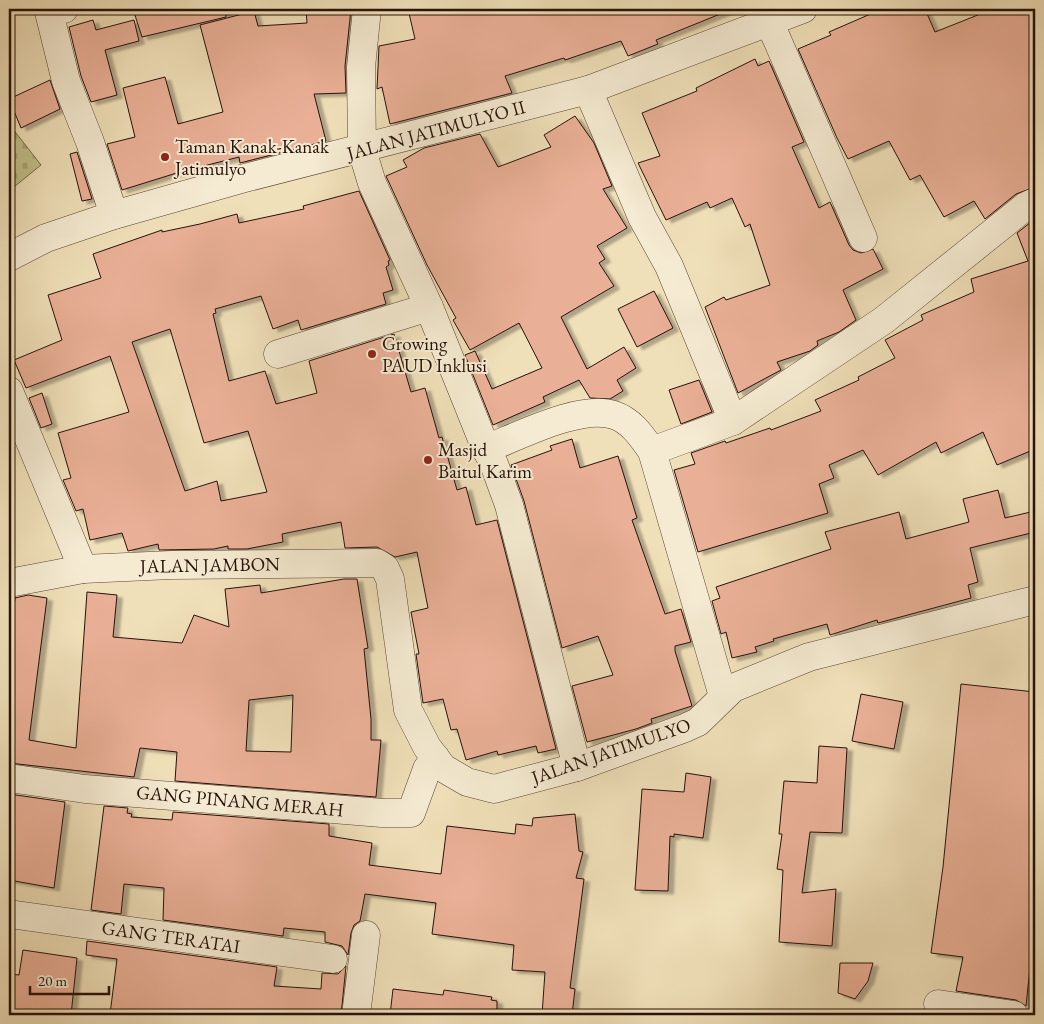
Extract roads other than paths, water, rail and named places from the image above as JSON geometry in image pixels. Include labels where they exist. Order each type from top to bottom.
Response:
[{"type":"street","points":[[64,9],[49,12],[66,81],[90,142],[114,215]]},
{"type":"street","points":[[367,9],[361,67],[362,150],[372,183],[430,307],[509,505],[577,767]]},
{"type":"street","name":"JALAN JATIMULYO II","points":[[9,257],[46,238],[114,215],[241,179],[362,150],[588,90],[803,9]]},
{"type":"street","points":[[769,21],[863,238]]},
{"type":"street","points":[[588,90],[642,217],[669,266],[733,421]]},
{"type":"street","points":[[652,452],[733,421],[884,320],[1026,206],[1035,202]]},
{"type":"street","points":[[278,354],[430,307]]},
{"type":"street","points":[[9,391],[82,569],[9,583]]},
{"type":"street","points":[[486,449],[568,418],[598,413],[615,415],[636,428],[652,452],[723,696]]},
{"type":"street","name":"JALAN JAMBON","points":[[82,569],[171,565],[377,563],[385,568],[390,579],[408,710]]},
{"type":"street","name":"JALAN JATIMULYO","points":[[408,710],[427,747],[443,768],[467,782],[494,789],[577,767],[698,722],[711,711],[723,696],[744,682],[809,657],[1035,600]]},
{"type":"street","name":"GANG PINANG MERAH","points":[[9,778],[85,789],[382,813],[410,813],[426,769],[435,757]]},
{"type":"street","name":"GANG TERATAI","points":[[9,914],[333,959]]},
{"type":"street","points":[[356,1015],[364,947]]},
{"type":"street","points":[[938,1004],[1014,1015]]},
{"type":"place","name":"Taman Kanak-Kanak Jatimulyo","points":[[165,157]]},
{"type":"place","name":"Growing PAUD Inklusi","points":[[372,354]]},
{"type":"place","name":"Masjid Baitul Karim","points":[[428,460]]}]
